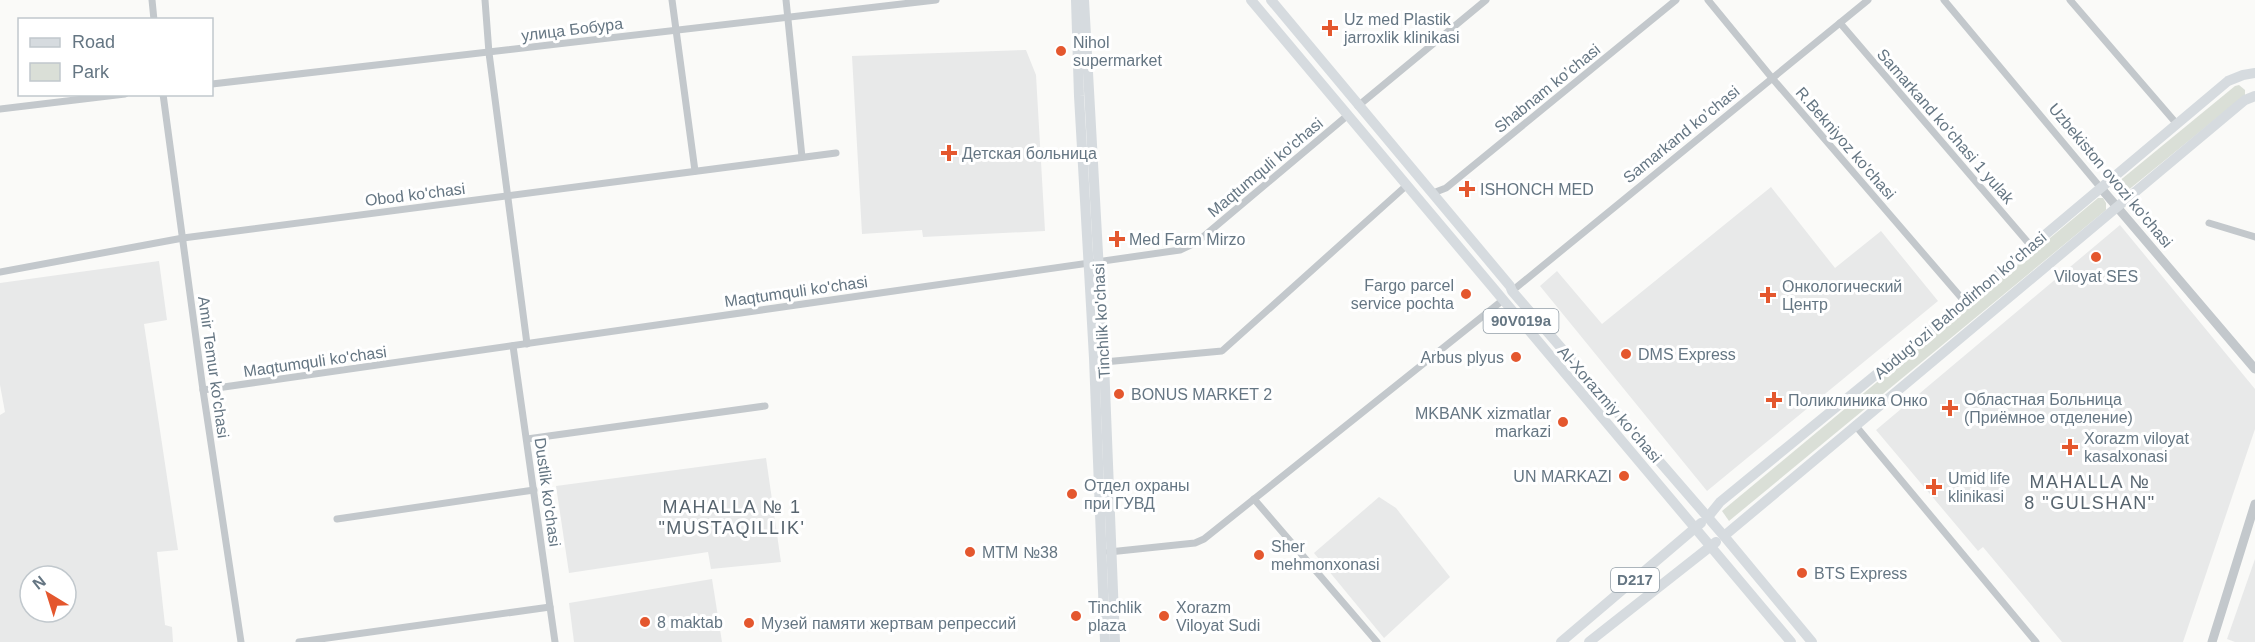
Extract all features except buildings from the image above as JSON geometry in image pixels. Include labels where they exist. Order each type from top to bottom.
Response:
[{"type":"main road","name":"Tinchlik ko'chasi","points":[[1076,0],[1092,262],[1104,362],[1105,642]]},
{"type":"main road","name":"Tinchlik ko'chasi","points":[[1084,0],[1094,358],[1106,552],[1115,642]]},
{"type":"main road","name":"Al-Xorazmiy ko’chasi","points":[[1251,0],[1791,642]]},
{"type":"main road","name":"Al-Xorazmiy ko’chasi","points":[[1271,0],[1512,291],[1708,517],[1812,642]]},
{"type":"main road","name":"Abdug’ozi Bahodirhon ko’chasi","points":[[1561,642],[1696,528],[1720,502],[1965,302],[2176,123],[2228,81],[2255,73]]},
{"type":"main road","name":"Abdug’ozi Bahodirhon ko’chasi","points":[[1589,642],[1724,536],[2116,206],[2245,100],[2255,96]]},
{"type":"street","points":[[152,0],[154,18]]},
{"type":"street","points":[[485,0],[489,52],[527,344]]},
{"type":"street","points":[[672,0],[695,171]]},
{"type":"street","points":[[786,0],[802,157]]},
{"type":"street","name":"улица Бобура","points":[[213,84],[936,0]]},
{"type":"street","points":[[1358,106],[1486,0]]},
{"type":"street","name":"Shabnam ko’chasi","points":[[1432,193],[1446,188],[1676,0]]},
{"type":"street","name":"R.Bekniyoz ko'chasi","points":[[1708,0],[1772,78],[1965,302]]},
{"type":"street","name":"Samarkand ko’chasi","points":[[1512,291],[1868,0]]},
{"type":"street","name":"Uzbekiston ovozi ko'chasi","points":[[1944,0],[2255,369]]},
{"type":"street","points":[[2070,0],[2176,123]]},
{"type":"street","name":"Samarkand ko’chasi 1 yulak","points":[[1840,23],[2031,246]]},
{"type":"street","points":[[0,109],[108,96]]},
{"type":"street","name":"Amir Temur ko'chasi","points":[[162,96],[241,642]]},
{"type":"street","name":"Maqtumquli ko'chasi","points":[[203,390],[1180,249],[1192,245],[1348,116]]},
{"type":"street","name":"Obod ko'chasi","points":[[0,272],[183,238],[836,153]]},
{"type":"street","points":[[1104,362],[1222,351],[1407,185]]},
{"type":"street","points":[[2209,223],[2255,237]]},
{"type":"street","points":[[1106,552],[1195,543],[1204,538],[1503,300]]},
{"type":"street","name":"Dustlik ko'chasi","points":[[513,346],[555,642]]},
{"type":"street","points":[[527,440],[765,406]]},
{"type":"street","points":[[1855,425],[2036,642]]},
{"type":"street","points":[[337,519],[534,490]]},
{"type":"street","points":[[1254,499],[1377,642]]},
{"type":"street","points":[[2212,642],[2255,504]]},
{"type":"street","points":[[299,642],[550,607]]},
{"type":"shaded area","name":"Детская больница","points":[[1026,50],[1036,75],[1045,231],[923,237],[922,230],[862,234],[852,56]]},
{"type":"shaded area","points":[[1771,187],[1835,268],[1881,231],[1938,301],[1707,491],[1540,286],[1557,271],[1602,324]]},
{"type":"shaded area","name":"Xorazm viloyat kasalxonasi","points":[[2120,225],[2255,389],[2255,429],[2183,642],[2062,642],[1983,547],[1978,551],[1876,430]]},
{"type":"shaded area","points":[[159,261],[167,320],[144,324],[178,550],[157,552],[165,625],[172,627],[173,642],[0,642],[0,415],[5,412],[0,385],[0,283]]},
{"type":"shaded area","points":[[766,458],[781,562],[711,569],[708,552],[569,573],[556,486]]},
{"type":"shaded area","points":[[1379,497],[1396,508],[1450,577],[1384,638],[1314,553]]},
{"type":"shaded area","points":[[2255,559],[2255,642],[2235,642],[2227,639]]},
{"type":"shaded area","name":"8 maktab","points":[[712,579],[722,642],[574,642],[569,603]]},
{"type":"green space","points":[[2239,85],[2245,90],[2245,95],[2121,196],[2117,196],[2112,187]]},
{"type":"green space","points":[[2098,198],[2103,198],[2106,210],[1729,521],[1722,511]]},
{"type":"place","name":"Uz med Plastik jarroxlik klinikasi","points":[[1330,28]]},
{"type":"place","name":"Nihol supermarket","points":[[1061,51]]},
{"type":"place","name":"Детская больница","points":[[949,153]]},
{"type":"place","name":"ISHONCH MED","points":[[1467,189]]},
{"type":"place","name":"Med Farm Mirzo","points":[[1117,239]]},
{"type":"place","name":"Viloyat SES","points":[[2096,257]]},
{"type":"place","name":"Fargo parcel service pochta","points":[[1466,294]]},
{"type":"place","name":"Онкологический Центр","points":[[1768,295]]},
{"type":"place","name":"DMS Express","points":[[1626,354]]},
{"type":"place","name":"Arbus plyus","points":[[1516,357]]},
{"type":"place","name":"BONUS MARKET 2","points":[[1119,394]]},
{"type":"place","name":"Поликлиника Онко","points":[[1774,400]]},
{"type":"place","name":"Областная Больница (Приёмное отделение)","points":[[1950,408]]},
{"type":"place","name":"MKBANK xizmatlar markazi","points":[[1563,422]]},
{"type":"place","name":"Xorazm viloyat kasalxonasi","points":[[2070,447]]},
{"type":"place","name":"UN MARKAZI","points":[[1624,476]]},
{"type":"place","name":"Umid life klinikasi","points":[[1934,487]]},
{"type":"place","name":"Отдел охраны при ГУВД","points":[[1072,494]]},
{"type":"place","name":"МТМ №38","points":[[970,552]]},
{"type":"place","name":"Sher mehmonxonasi","points":[[1259,555]]},
{"type":"place","name":"BTS Express","points":[[1802,573]]},
{"type":"place","name":"Tinchlik plaza","points":[[1076,616]]},
{"type":"place","name":"Xorazm Viloyat Sudi","points":[[1164,616]]},
{"type":"place","name":"8 maktab","points":[[645,622]]},
{"type":"place","name":"Музей памяти жертвам репрессий","points":[[749,623]]},
{"type":"district","name":"MAHALLA № 8 \"GULSHAN\"","points":[[2090,492]]},
{"type":"district","name":"MAHALLA № 1 \"MUSTAQILLIK'","points":[[732,517]]}]
